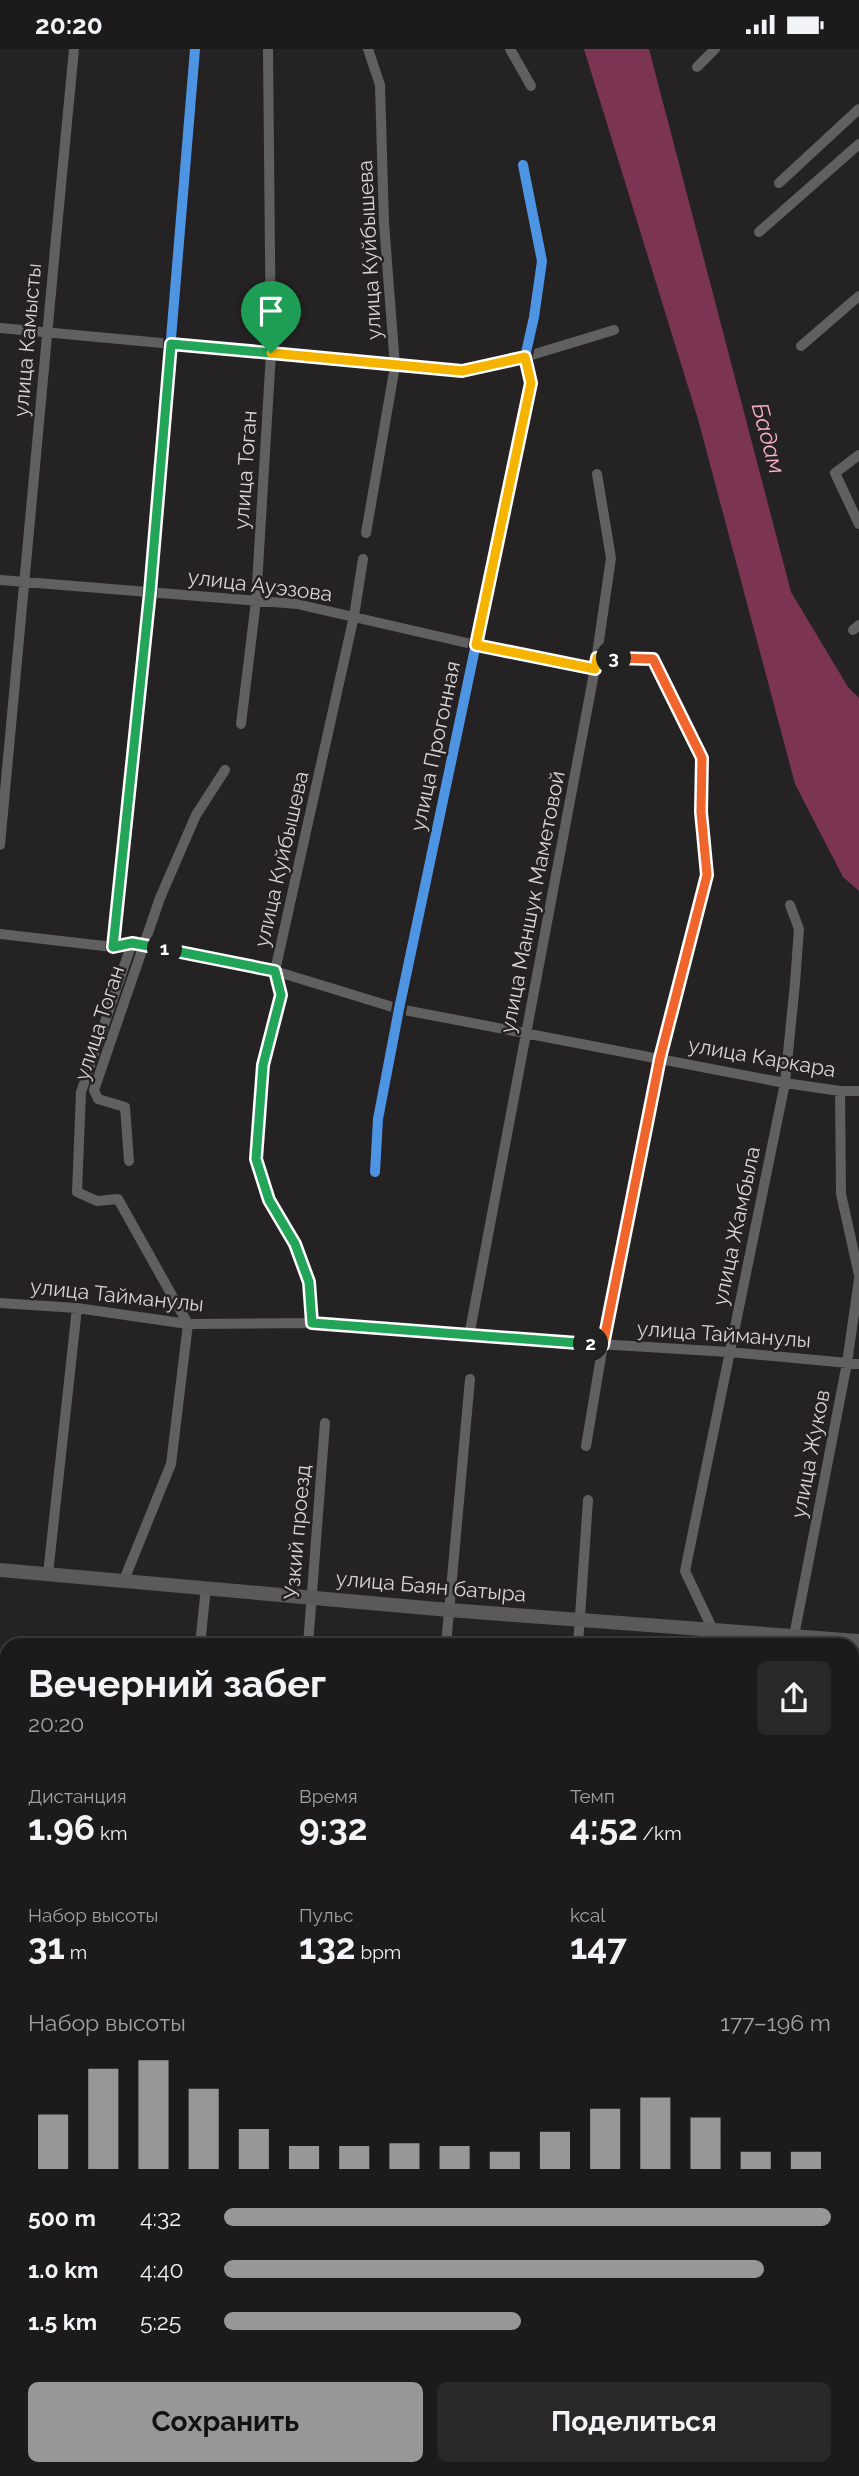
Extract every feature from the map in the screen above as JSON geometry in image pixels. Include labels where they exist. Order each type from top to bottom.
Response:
[{"type":"street","name":"улица Камысты","points":[[0,845],[74,49]]},
{"type":"street","points":[[113,947],[150,592],[195,49]]},
{"type":"street","name":"улица Тоган","points":[[241,724],[256,601],[271,353],[268,49]]},
{"type":"street","name":"улица Куйбышева","points":[[366,533],[395,366],[384,223],[380,85],[368,49]]},
{"type":"street","points":[[510,49],[531,86]]},
{"type":"street","points":[[697,67],[715,49]]},
{"type":"street","points":[[779,183],[859,109]]},
{"type":"street","points":[[758,233],[859,144]]},
{"type":"street","name":"улица Прогонная","points":[[375,1172],[378,1119],[399,1009],[531,383],[525,357],[542,261],[523,165]]},
{"type":"street","points":[[801,346],[859,296]]},
{"type":"street","points":[[0,328],[462,371],[525,357],[614,330]]},
{"type":"street","points":[[859,455],[835,473],[859,524]]},
{"type":"street","name":"улица Маншук Маметовой","points":[[469,1336],[596,663],[611,558],[597,474]]},
{"type":"street","name":"улица Куйбышева","points":[[312,1323],[309,1282],[295,1244],[269,1200],[256,1159],[263,1065],[281,995],[275,971],[354,616],[363,559]]},
{"type":"street","name":"улица Ауэзова","points":[[0,580],[297,604],[476,645],[596,663],[653,659],[702,758],[701,812],[707,875],[660,1058]]},
{"type":"street","name":"улица Тоган","points":[[129,1161],[125,1107],[98,1099],[94,1090],[160,898],[196,815],[225,770]]},
{"type":"street","name":"улица Жамбыла","points":[[717,1638],[685,1571],[785,1083],[799,929],[790,905]]},
{"type":"street","name":"улица Каркара","points":[[0,934],[113,947],[132,943],[145,945],[275,971],[399,1009],[785,1083],[859,1091]]},
{"type":"street","points":[[124,1580],[171,1464],[188,1324],[118,1199],[97,1201],[77,1192],[81,1091],[132,943]]},
{"type":"street","points":[[586,1446],[603,1345],[660,1058]]},
{"type":"street","name":"улица Жуков","points":[[794,1636],[847,1363],[859,1277],[841,1194],[840,1091]]},
{"type":"street","name":"улица Тайманулы","points":[[0,1303],[78,1308],[188,1324],[312,1323],[729,1352],[859,1364]]},
{"type":"street","points":[[48,1574],[78,1308]]},
{"type":"street","points":[[447,1638],[470,1379]]},
{"type":"street","name":"Узкий проезд","points":[[309,1638],[325,1423]]},
{"type":"street","points":[[579,1638],[588,1500]]},
{"type":"street","name":"улица Баян батыра","points":[[0,1570],[580,1619],[717,1638],[820,1638]]},
{"type":"street","points":[[201,1638],[206,1587]]},
{"type":"shaded area","points":[[584,49],[649,49],[791,592],[848,687],[859,698],[859,891],[843,877],[795,784],[698,419]]},
{"type":"cycle path","points":[[113,947],[150,592],[195,49]]},
{"type":"cycle path","points":[[375,1172],[378,1119],[399,1009],[531,383],[525,357],[542,261],[523,165]]},
{"type":"route","points":[[171,344],[271,353],[462,371],[525,357],[531,383],[476,645],[595,669],[597,658],[653,659],[702,758],[701,812],[707,875],[660,1058],[603,1345],[312,1323],[309,1282],[295,1244],[269,1200],[256,1159],[263,1065],[281,995],[275,971],[132,943],[113,947],[150,592],[171,344]]},
{"type":"water label","name":"Бадам","points":[[769,438]]}]
